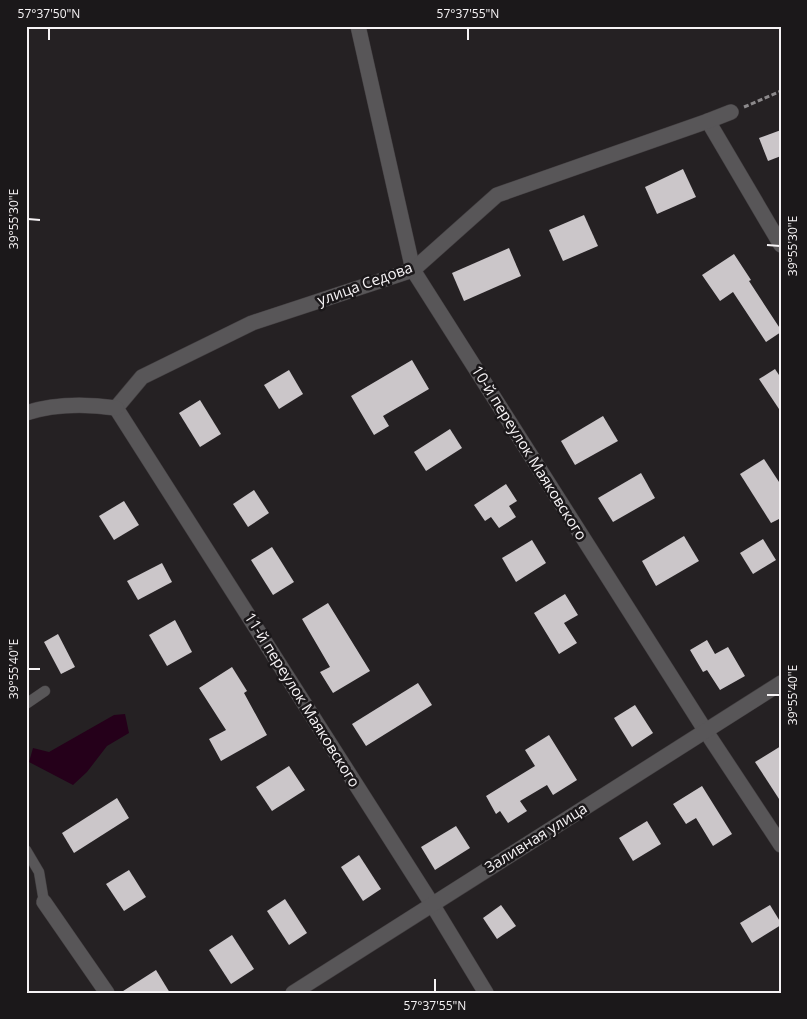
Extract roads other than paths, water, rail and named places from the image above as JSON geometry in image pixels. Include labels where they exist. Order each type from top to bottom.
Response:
[{"type":"street","name":"10-й переулок Маяковского","points":[[358,26],[413,270],[705,730],[781,845]]},
{"type":"street","name":"улица Седова","points":[[116,408],[142,377],[252,323],[413,270],[497,195],[731,112]]},
{"type":"street","points":[[708,121],[781,245]]},
{"type":"street","points":[[26,413],[42,408],[96,405],[116,408]]},
{"type":"street","name":"11-й переулок Маяковского","points":[[116,408],[432,904],[486,993]]},
{"type":"street","name":"Заливная улица","points":[[292,993],[781,683]]},
{"type":"street","points":[[44,902],[108,993]]},
{"type":"lane","points":[[26,704],[45,691]]},
{"type":"lane","points":[[26,850],[39,872],[44,902]]}]
